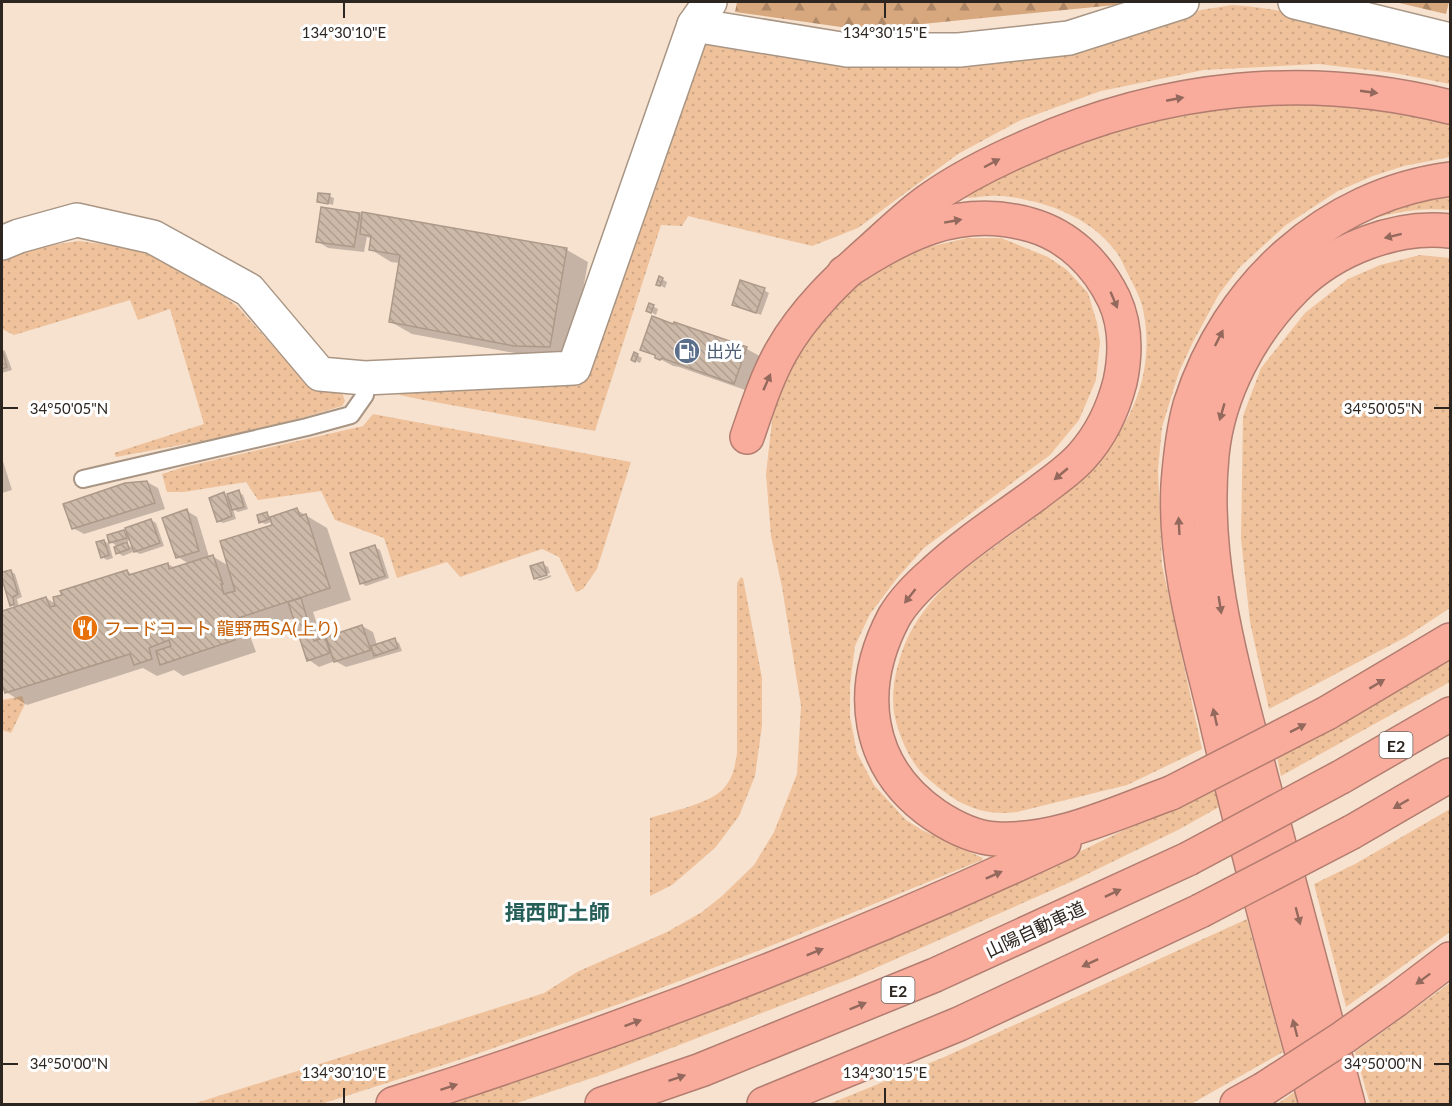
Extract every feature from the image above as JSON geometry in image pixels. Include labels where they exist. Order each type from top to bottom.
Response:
[{"type":"highway","points":[[747,437],[765,386],[781,353],[798,326],[844,273],[920,208],[961,179],[1043,140],[1130,109],[1218,91],[1310,87],[1353,89],[1450,107]]},
{"type":"highway","points":[[1316,1104],[1220,738],[1192,621],[1179,531],[1178,488],[1181,449],[1190,406],[1205,366],[1225,326],[1251,290],[1278,260],[1313,232],[1387,193],[1427,182],[1450,179]]},
{"type":"highway","points":[[844,273],[908,236],[941,223],[969,218],[1013,221],[1033,225],[1059,237],[1083,254],[1102,276],[1116,303],[1124,335],[1124,365],[1115,401],[1102,428],[1081,458],[946,560],[918,586],[896,615],[882,643],[873,671],[871,702],[875,733],[886,762],[903,787],[923,807],[970,834],[993,839],[1023,839],[1051,834],[1171,792]]},
{"type":"highway","points":[[1348,1104],[1254,749],[1221,613],[1211,526],[1212,453],[1221,412],[1244,356],[1278,305],[1304,279],[1334,258],[1368,242],[1401,233],[1434,229],[1450,231]]},
{"type":"highway","points":[[393,1104],[528,1061],[784,965],[1010,868],[1171,792],[1327,713],[1450,640]]},
{"type":"highway","name":"山陽自動車道","points":[[602,1104],[701,1070],[935,975],[1188,859],[1341,777],[1450,714]]},
{"type":"highway","points":[[764,1104],[959,1024],[1200,911],[1352,832],[1450,775]]},
{"type":"highway","points":[[1251,1097],[1396,1000],[1450,958]]},
{"type":"street","points":[[2,243],[77,220],[153,237],[249,290],[320,374],[365,378],[574,368],[702,13],[847,50],[959,50],[1069,38],[1182,2]]},
{"type":"street","points":[[1295,2],[1450,40]]},
{"type":"lane","points":[[82,479],[296,430],[351,415],[365,395],[365,378]]},
{"type":"shaded area","points":[[1232,5],[1314,17],[1450,53],[1450,84],[1394,73],[1319,64],[1204,70],[1101,91],[1021,120],[958,154],[858,228],[812,246],[688,216],[682,226],[661,225],[595,431],[418,399],[400,395],[393,389],[575,383],[705,42],[1134,35],[1201,10]]},
{"type":"shaded area","points":[[1313,103],[1411,114],[1450,124],[1450,157],[1404,166],[1373,176],[1338,191],[1286,225],[1240,267],[1219,294],[1179,372],[1162,427],[1158,470],[1162,565],[1202,749],[1127,785],[1017,812],[990,812],[968,806],[947,794],[920,771],[898,730],[893,696],[904,646],[916,622],[950,582],[1054,502],[1081,478],[1115,439],[1139,391],[1146,359],[1146,327],[1142,305],[1118,254],[1104,238],[1084,222],[1060,210],[1035,202],[1002,196],[963,197],[1025,162],[1100,132],[1179,113],[1245,105]]},
{"type":"shaded area","points":[[1450,194],[1450,210],[1406,211],[1362,222],[1406,202]]},
{"type":"shaded area","points":[[967,238],[1001,238],[1048,257],[1067,270],[1088,293],[1100,342],[1096,380],[1079,420],[1050,455],[924,548],[870,614],[855,646],[850,685],[850,717],[857,753],[874,785],[906,820],[922,830],[983,858],[982,860],[778,943],[622,1003],[465,1058],[321,1104],[193,1104],[544,993],[577,972],[667,932],[702,912],[754,865],[774,832],[797,774],[801,706],[782,587],[771,536],[766,474],[773,412],[789,369],[821,321],[855,286],[901,259],[929,247]]},
{"type":"shaded area","points":[[79,241],[130,248],[168,262],[201,280],[237,306],[298,374],[313,384],[341,390],[345,401],[342,406],[261,430],[116,457],[114,453],[204,424],[170,309],[138,320],[130,300],[14,335],[2,329],[2,260],[32,248]]},
{"type":"shaded area","points":[[1420,255],[1450,258],[1450,608],[1406,637],[1269,709],[1250,622],[1241,539],[1243,416],[1261,368],[1305,313],[1348,279],[1380,265]]},
{"type":"shaded area","points":[[373,414],[631,462],[597,569],[583,589],[576,592],[559,557],[542,549],[460,577],[447,562],[397,578],[384,538],[335,520],[321,491],[258,500],[246,482],[184,492],[167,492],[162,474],[363,426]]},
{"type":"shaded area","points":[[741,577],[762,678],[762,726],[755,776],[739,816],[715,848],[672,885],[650,896],[650,818],[710,798],[724,788],[733,772],[737,753],[737,583]]},
{"type":"shaded area","points":[[1450,658],[1450,682],[1281,776],[1277,758]]},
{"type":"shaded area","points":[[22,696],[25,704],[11,733],[2,730],[2,697],[3,700]]},
{"type":"shaded area","points":[[1214,786],[1219,807],[1178,830],[1075,880],[855,977],[607,1073],[514,1104],[437,1104],[1032,875]]},
{"type":"shaded area","points":[[1450,809],[1450,932],[1346,1007],[1314,884],[1355,864]]},
{"type":"shaded area","points":[[1247,919],[1283,1052],[1191,1104],[829,1104],[942,1058]]},
{"type":"shaded area","points":[[1450,983],[1450,1104],[1370,1104],[1355,1052]]},
{"type":"shaded area","points":[[1296,1091],[1300,1104],[1277,1104]]},
{"type":"green space","points":[[737,2],[1146,2],[862,30],[735,12]]},
{"type":"green space","points":[[1395,2],[1449,2],[1446,14]]},
{"type":"building","points":[[318,193],[330,194],[328,204],[317,202]]},
{"type":"building","points":[[321,207],[360,213],[354,247],[316,242]]},
{"type":"building","points":[[362,212],[567,248],[550,347],[514,346],[389,322],[400,255],[369,250],[371,236],[360,234]]},
{"type":"building","points":[[659,276],[663,278],[660,286],[656,285]]},
{"type":"building","points":[[740,280],[765,288],[756,313],[732,305]]},
{"type":"building","points":[[649,303],[654,305],[651,313],[646,311]]},
{"type":"building","points":[[652,316],[747,347],[734,384],[662,358],[660,360],[655,358],[655,355],[640,350]]},
{"type":"building","points":[[2,350],[7,367],[2,369]]},
{"type":"building","points":[[634,352],[638,354],[635,362],[631,360]]},
{"type":"building","points":[[147,481],[155,503],[72,529],[63,504],[125,483]]},
{"type":"building","points":[[239,490],[244,507],[232,510],[227,494]]},
{"type":"building","points":[[224,492],[232,516],[217,522],[209,498]]},
{"type":"building","points":[[297,508],[300,516],[306,514],[330,588],[229,621],[235,640],[160,665],[156,651],[171,646],[169,640],[149,648],[152,659],[134,665],[130,654],[5,693],[2,684],[2,611],[46,597],[50,607],[55,606],[53,597],[62,595],[60,591],[127,570],[129,575],[168,563],[169,569],[213,555],[224,594],[235,591],[220,541],[272,525],[270,517]]},
{"type":"building","points":[[187,509],[199,551],[176,558],[162,518]]},
{"type":"building","points":[[267,512],[269,519],[259,523],[257,515]]},
{"type":"building","points":[[151,519],[160,543],[134,552],[125,528]]},
{"type":"building","points":[[124,530],[127,538],[109,543],[107,535]]},
{"type":"building","points":[[104,540],[109,555],[101,558],[96,542]]},
{"type":"building","points":[[127,542],[129,549],[116,554],[114,547]]},
{"type":"building","points":[[375,545],[385,576],[360,584],[350,553]]},
{"type":"building","points":[[543,562],[547,575],[534,579],[530,566]]},
{"type":"building","points":[[11,570],[18,594],[13,597],[14,604],[10,606],[2,572]]},
{"type":"building","points":[[301,598],[314,641],[325,637],[330,653],[307,661],[288,602]]},
{"type":"building","points":[[362,625],[371,650],[334,662],[326,637]]},
{"type":"building","points":[[395,638],[398,648],[374,656],[371,646]]},
{"type":"place","name":"出光","points":[[687,351]]},
{"type":"place","name":"フードコート 龍野西SA(上り)","points":[[85,628]]},
{"type":"district","name":"揖西町土師","points":[[557,911]]}]
